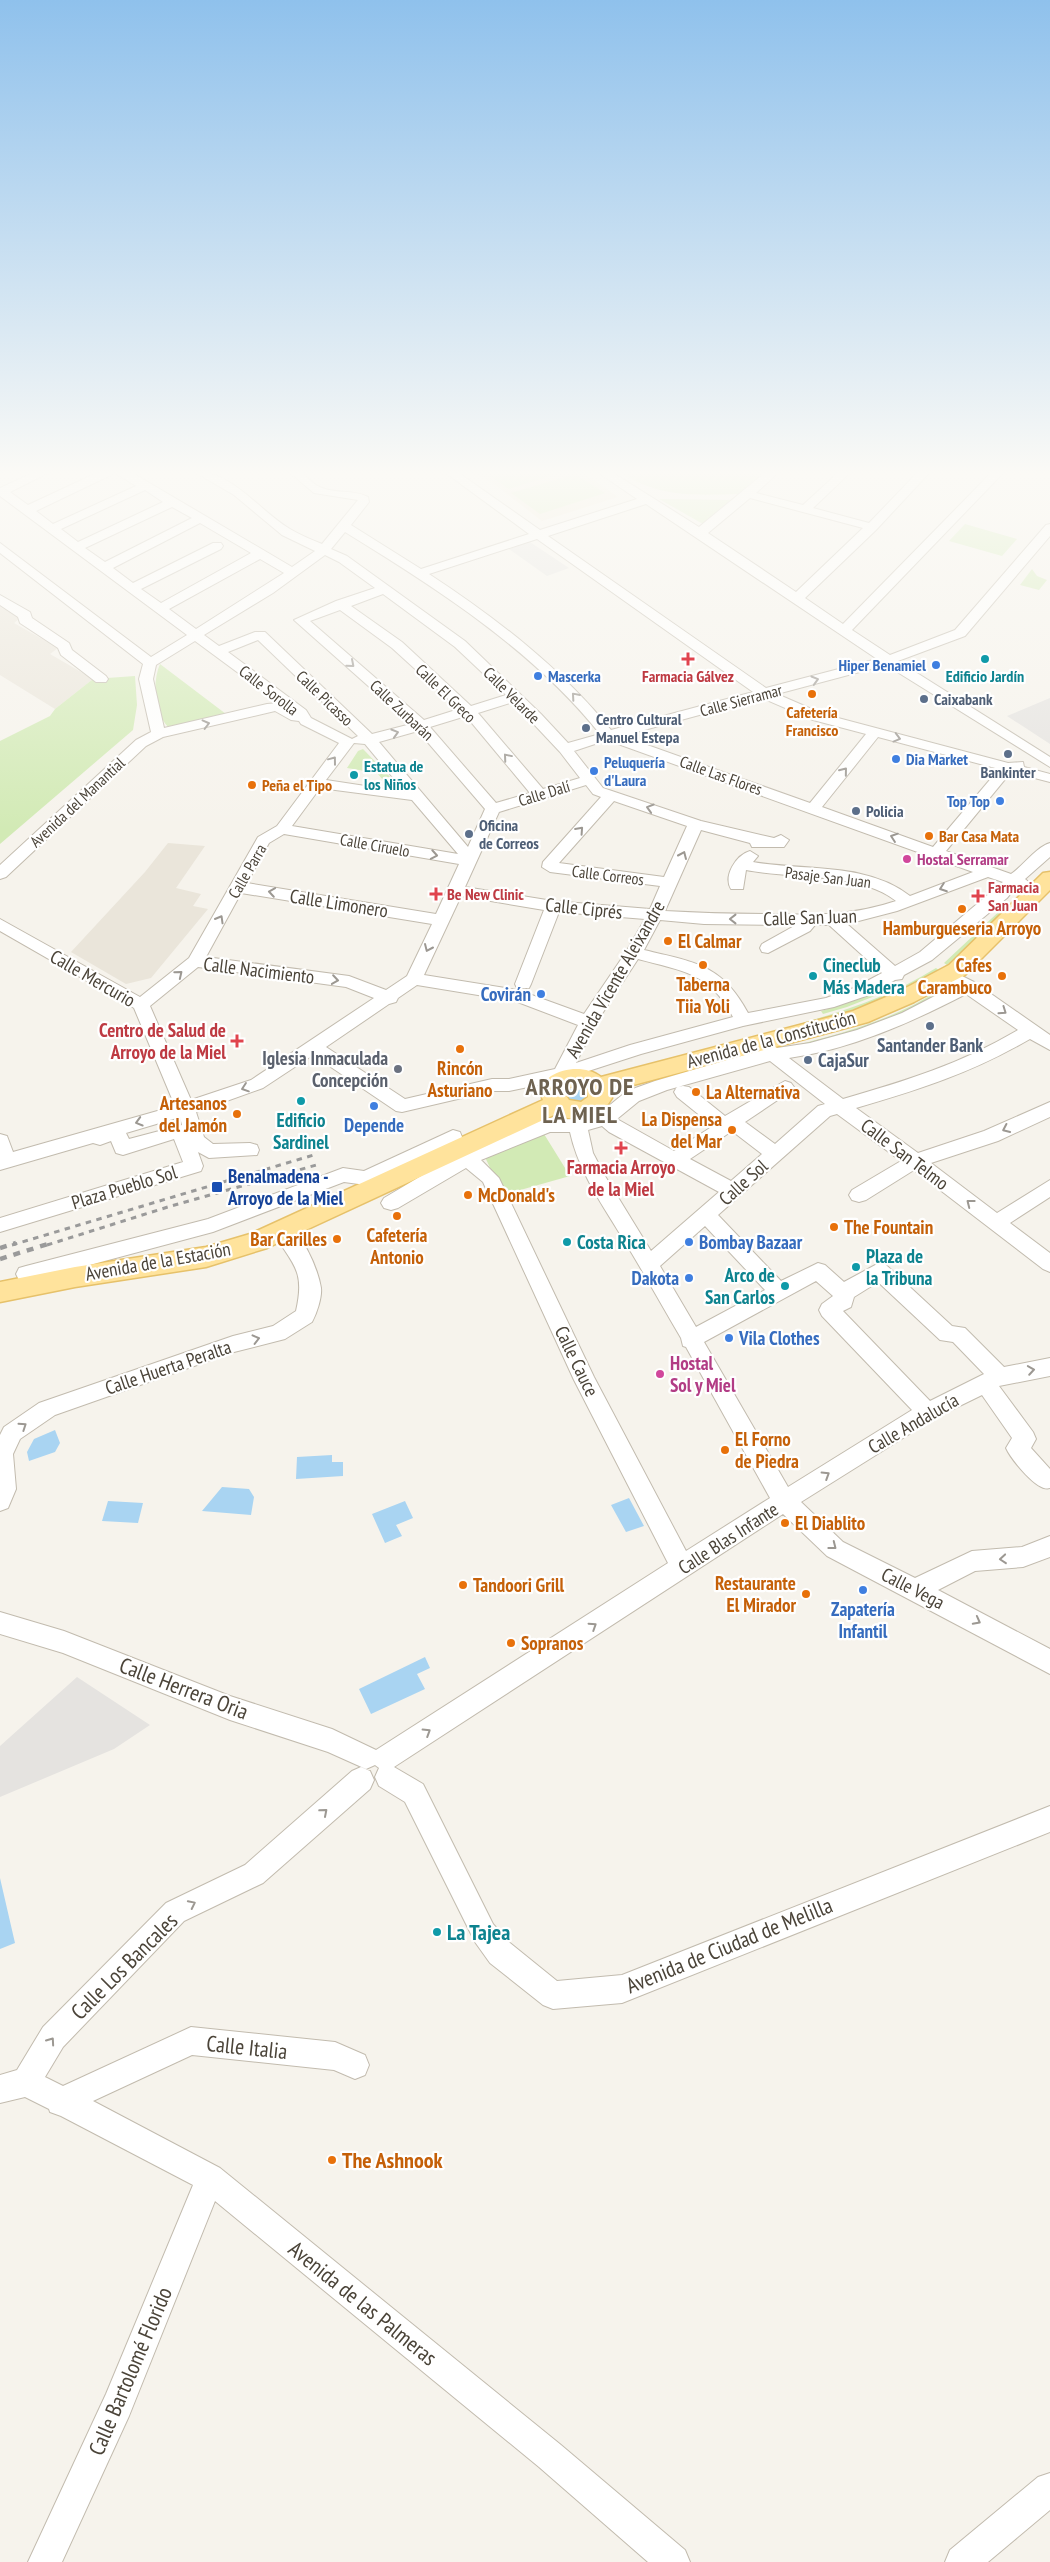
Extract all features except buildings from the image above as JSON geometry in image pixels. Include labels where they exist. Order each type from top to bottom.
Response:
[{"type":"main road","name":"Avenida de la Constitución","points":[[598,1087],[766,1048],[860,1017],[906,997],[957,970],[1044,884]]},
{"type":"main road","points":[[563,1076],[588,1079],[598,1087],[600,1098],[592,1107],[570,1110],[557,1104],[552,1093],[563,1076]]},
{"type":"main road","name":"Avenida de la Estación","points":[[0,1292],[75,1276],[206,1257],[258,1241],[557,1104]]},
{"type":"street","points":[[56,591],[150,663]]},
{"type":"street","name":"Calle Sorolla","points":[[133,591],[196,637],[219,651],[301,713],[306,721],[347,742]]},
{"type":"street","points":[[159,610],[194,591]]},
{"type":"street","points":[[158,734],[146,679],[150,663],[196,637],[266,591]]},
{"type":"street","points":[[341,604],[380,591]]},
{"type":"street","name":"Calle Velarde","points":[[386,591],[460,644],[565,749],[588,780],[598,790],[610,796],[757,844],[779,844],[781,840]]},
{"type":"street","name":"Calle Las Flores","points":[[446,591],[494,624],[568,688],[609,736],[989,872],[1013,880],[1044,884]]},
{"type":"street","points":[[619,591],[765,694],[818,717],[1050,778]]},
{"type":"street","points":[[786,591],[888,660],[1050,763]]},
{"type":"street","points":[[797,598],[805,591]]},
{"type":"street","points":[[844,630],[883,591]]},
{"type":"street","name":"Calle Sierramar","points":[[565,749],[888,660],[960,633],[996,591]]},
{"type":"street","points":[[0,599],[25,615],[25,620],[64,646],[66,652],[101,678]]},
{"type":"street","name":"Calle Zurbarán","points":[[341,604],[301,620],[421,725],[493,809]]},
{"type":"street","name":"Calle El Greco","points":[[341,604],[396,645],[468,710],[539,794]]},
{"type":"street","name":"Calle Picasso","points":[[219,651],[260,636],[369,739],[469,858]]},
{"type":"street","points":[[347,742],[369,739],[515,697]]},
{"type":"street","name":"Avenida del Manantial","points":[[0,874],[141,743],[158,734],[277,707],[306,721]]},
{"type":"street","points":[[813,809],[875,732]]},
{"type":"street","name":"Calle Parra","points":[[195,961],[263,840],[282,828],[347,742]]},
{"type":"street","points":[[937,852],[1008,767],[1025,762],[1033,753]]},
{"type":"street","name":"Calle Dalí","points":[[414,979],[493,809],[588,780]]},
{"type":"street","points":[[316,783],[407,797],[418,795]]},
{"type":"street","name":"Calle Correos","points":[[610,796],[549,865],[550,867],[669,882]]},
{"type":"street","name":"Avenida Vicente Aleixandre","points":[[563,1076],[588,1022],[634,954],[655,915],[696,824]]},
{"type":"street","name":"Calle Ciruelo","points":[[282,828],[469,858]]},
{"type":"street","points":[[736,886],[737,870],[744,865],[757,844]]},
{"type":"street","points":[[312,1046],[402,1106],[492,1085],[509,1085],[563,1076],[636,1049],[743,1020],[794,1008],[828,1003],[860,992],[896,975],[926,956],[1001,894],[1013,880],[1029,869],[1050,848]]},
{"type":"street","name":"Pasaje San Juan","points":[[744,865],[794,872],[831,874],[874,882],[895,890],[907,901]]},
{"type":"street","name":"Calle San Juan","points":[[655,915],[704,919],[851,919],[989,872]]},
{"type":"street","name":"Calle Limonero","points":[[238,887],[441,920]]},
{"type":"street","name":"Calle Ciprés","points":[[454,890],[553,906],[655,915]]},
{"type":"street","points":[[523,984],[553,906]]},
{"type":"street","points":[[768,948],[804,927],[812,920]]},
{"type":"street","points":[[833,920],[875,960],[896,975]]},
{"type":"street","name":"Calle Mercurio","points":[[5,932],[141,1005],[186,1108],[196,1140],[209,1151],[232,1152],[250,1150]]},
{"type":"street","points":[[634,954],[678,964],[716,981],[725,990],[743,1020]]},
{"type":"street","name":"Calle Nacimiento","points":[[141,1005],[195,961],[348,982],[390,998]]},
{"type":"street","points":[[948,974],[1050,1044]]},
{"type":"street","points":[[0,1141],[2,1164],[186,1108],[257,1084],[312,1046],[390,998],[414,979],[518,996],[588,1022]]},
{"type":"street","points":[[391,1203],[467,1158],[548,1125],[578,1126],[605,1119],[633,1096],[766,1048],[810,1049],[863,1034],[908,1017],[968,986]]},
{"type":"street","name":"Calle Sol","points":[[649,1264],[824,1111],[925,1082],[985,1057],[1031,1030]]},
{"type":"street","name":"Calle San Telmo","points":[[766,1048],[1050,1264]]},
{"type":"street","points":[[680,1156],[785,1087]]},
{"type":"street","points":[[683,1092],[770,1150]]},
{"type":"street","points":[[859,1195],[915,1161],[991,1136],[1050,1109]]},
{"type":"street","points":[[605,1119],[615,1127],[733,1191]]},
{"type":"street","name":"Calle Blas Infante","points":[[375,1768],[784,1501],[690,1340],[649,1264],[597,1179],[584,1153],[578,1126]]},
{"type":"street","name":"Plaza Pueblo Sol","points":[[0,1225],[194,1166],[180,1131],[122,1148],[117,1133],[2,1164]]},
{"type":"street","points":[[26,1274],[213,1225],[343,1175],[366,1178],[453,1137]]},
{"type":"street","name":"Calle Cauce","points":[[467,1158],[490,1178],[585,1380],[682,1568]]},
{"type":"street","points":[[996,1222],[1050,1187]]},
{"type":"street","points":[[706,1214],[780,1292]]},
{"type":"street","name":"Calle Huerta Peralta","points":[[0,1501],[5,1489],[2,1454],[12,1433],[47,1409],[234,1344],[278,1334],[305,1316],[311,1289],[301,1256],[282,1230]]},
{"type":"street","points":[[690,1340],[818,1271],[843,1293],[844,1301],[829,1310],[927,1412]]},
{"type":"street","points":[[843,1293],[879,1271],[947,1334],[958,1334],[993,1379],[1025,1439],[1017,1448],[1046,1480]]},
{"type":"street","name":"Calle Andalucía","points":[[784,1501],[927,1412],[993,1379],[1050,1367]]},
{"type":"street","name":"Calle Vega","points":[[784,1501],[835,1548],[1044,1652]]},
{"type":"street","points":[[917,1589],[972,1562],[1023,1557],[1050,1546]]},
{"type":"street","name":"Calle Herrera Oria","points":[[0,1623],[64,1642],[230,1708],[332,1741],[375,1768]]},
{"type":"street","name":"Avenida de Ciudad de Melilla","points":[[375,1768],[414,1792],[484,1933],[500,1953],[553,1995],[622,1989],[1050,1819]]},
{"type":"street","name":"Calle Los Bancales","points":[[13,2086],[53,2037],[175,1912],[254,1874],[375,1768]]},
{"type":"street","name":"Calle Italia","points":[[60,2102],[192,2041],[335,2056],[355,2065]]},
{"type":"street","name":"Avenida de las Palmeras","points":[[13,2086],[60,2102],[210,2178],[542,2450],[674,2562]]},
{"type":"street","name":"Calle Bartolomé Florido","points":[[45,2562],[118,2405],[210,2178]]},
{"type":"street","points":[[962,2562],[1050,2489]]},
{"type":"shaded area","points":[[0,607],[20,618],[14,623],[58,648],[50,654],[93,679],[55,709],[0,675]]},
{"type":"shaded area","points":[[1050,698],[1050,744],[1007,716]]},
{"type":"shaded area","points":[[168,843],[205,846],[176,888],[201,894],[193,906],[208,909],[151,978],[126,984],[71,952],[145,872]]},
{"type":"shaded area","points":[[77,1677],[150,1725],[114,1749],[0,1797],[0,1746]]},
{"type":"green space","points":[[160,664],[226,714],[168,727],[163,721],[157,706],[155,688],[157,671]]},
{"type":"green space","points":[[135,676],[137,705],[133,730],[0,844],[0,741],[50,716],[55,709],[93,679]]},
{"type":"green space","points":[[363,749],[398,785],[399,790],[390,788],[377,773],[347,768],[358,751]]},
{"type":"green space","points":[[1007,904],[1010,906],[947,965],[944,963]]},
{"type":"green space","points":[[936,968],[940,971],[885,998],[829,1018],[790,1029],[789,1027],[883,996]]},
{"type":"green space","points":[[891,985],[895,988],[847,1007],[823,1014],[821,1011],[844,1004]]},
{"type":"green space","points":[[942,988],[945,990],[894,1017],[817,1042],[799,1047],[796,1045],[834,1035],[890,1016]]},
{"type":"green space","points":[[544,1134],[570,1176],[503,1195],[483,1153]]},
{"type":"water","points":[[569,1089],[581,1090],[585,1095],[585,1100],[572,1105],[563,1092]]},
{"type":"water","points":[[55,1430],[60,1443],[55,1452],[29,1461],[27,1452],[34,1439]]},
{"type":"water","points":[[332,1455],[332,1462],[343,1462],[343,1476],[296,1479],[297,1457]]},
{"type":"water","points":[[222,1487],[249,1489],[254,1497],[251,1515],[202,1511]]},
{"type":"water","points":[[629,1498],[644,1526],[626,1532],[611,1505]]},
{"type":"water","points":[[108,1501],[143,1503],[138,1523],[102,1521]]},
{"type":"water","points":[[405,1501],[413,1518],[396,1525],[402,1536],[385,1543],[372,1514]]},
{"type":"water","points":[[425,1657],[430,1668],[417,1674],[425,1689],[371,1714],[359,1689]]},
{"type":"water","points":[[0,1878],[15,1943],[0,1949]]},
{"type":"railway","points":[[12,1245],[317,1154]]},
{"type":"railway","points":[[47,1245],[171,1206],[320,1164]]},
{"type":"railway","points":[[0,1248],[16,1243]]},
{"type":"railway","points":[[0,1259],[51,1243]]},
{"type":"place","name":"Farmacia Gálvez","points":[[688,659]]},
{"type":"place","name":"Edificio Jardín","points":[[985,659]]},
{"type":"place","name":"Hiper Benamiel","points":[[936,665]]},
{"type":"place","name":"Mascerka","points":[[538,676]]},
{"type":"place","name":"Cafetería Francisco","points":[[812,694]]},
{"type":"place","name":"Caixabank","points":[[924,699]]},
{"type":"place","name":"Centro Cultural Manuel Estepa","points":[[586,728]]},
{"type":"place","name":"Bankinter","points":[[1008,754]]},
{"type":"place","name":"Dia Market","points":[[896,759]]},
{"type":"place","name":"Peluquería d'Laura","points":[[594,771]]},
{"type":"place","name":"Estatua de los Niños","points":[[354,775]]},
{"type":"place","name":"Peña el Tipo","points":[[252,785]]},
{"type":"place","name":"Top Top","points":[[1000,801]]},
{"type":"place","name":"Policia","points":[[856,811]]},
{"type":"place","name":"Oficina de Correos","points":[[469,834]]},
{"type":"place","name":"Bar Casa Mata","points":[[929,836]]},
{"type":"place","name":"Hostal Serramar","points":[[907,859]]},
{"type":"place","name":"Be New Clinic","points":[[436,894]]},
{"type":"place","name":"Farmacia San Juan","points":[[978,896]]},
{"type":"place","name":"Hamburgueseria Arroyo","points":[[962,909]]},
{"type":"place","name":"El Calmar","points":[[668,941]]},
{"type":"place","name":"Taberna Tiia Yoli","points":[[703,965]]},
{"type":"place","name":"Cineclub Más Madera","points":[[813,976]]},
{"type":"place","name":"Cafes Carambuco","points":[[1002,976]]},
{"type":"place","name":"Covirán","points":[[541,994]]},
{"type":"place","name":"Santander Bank","points":[[930,1026]]},
{"type":"place","name":"Centro de Salud de Arroyo de la Miel","points":[[237,1041]]},
{"type":"place","name":"Rincón Asturiano","points":[[460,1049]]},
{"type":"place","name":"CajaSur","points":[[808,1060]]},
{"type":"place","name":"Iglesia Inmaculada Concepción","points":[[398,1069]]},
{"type":"place","name":"La Alternativa","points":[[696,1092]]},
{"type":"place","name":"Edificio Sardinel","points":[[301,1101]]},
{"type":"place","name":"Depende","points":[[374,1106]]},
{"type":"place","name":"Artesanos del Jamón","points":[[237,1114]]},
{"type":"place","name":"La Dispensa del Mar","points":[[732,1130]]},
{"type":"place","name":"Farmacia Arroyo de la Miel","points":[[621,1148]]},
{"type":"place","name":"Benalmadena - Arroyo de la Miel","points":[[217,1187]]},
{"type":"place","name":"McDonald's","points":[[468,1195]]},
{"type":"place","name":"Cafetería Antonio","points":[[397,1216]]},
{"type":"place","name":"The Fountain","points":[[834,1227]]},
{"type":"place","name":"Bar Carilles","points":[[337,1239]]},
{"type":"place","name":"Costa Rica","points":[[567,1242]]},
{"type":"place","name":"Bombay Bazaar","points":[[689,1242]]},
{"type":"place","name":"Plaza de la Tribuna","points":[[856,1267]]},
{"type":"place","name":"Dakota","points":[[689,1278]]},
{"type":"place","name":"Arco de San Carlos","points":[[785,1286]]},
{"type":"place","name":"Vila Clothes","points":[[729,1338]]},
{"type":"place","name":"Hostal Sol y Miel","points":[[660,1374]]},
{"type":"place","name":"El Forno de Piedra","points":[[725,1450]]},
{"type":"place","name":"El Diablito","points":[[785,1523]]},
{"type":"place","name":"Tandoori Grill","points":[[463,1585]]},
{"type":"place","name":"Zapatería Infantil","points":[[863,1590]]},
{"type":"place","name":"Restaurante El Mirador","points":[[806,1594]]},
{"type":"place","name":"Sopranos","points":[[511,1643]]},
{"type":"place","name":"La Tajea","points":[[437,1932]]},
{"type":"place","name":"The Ashnook","points":[[332,2160]]},
{"type":"district","name":"ARROYO DE LA MIEL","points":[[580,1101]]}]
